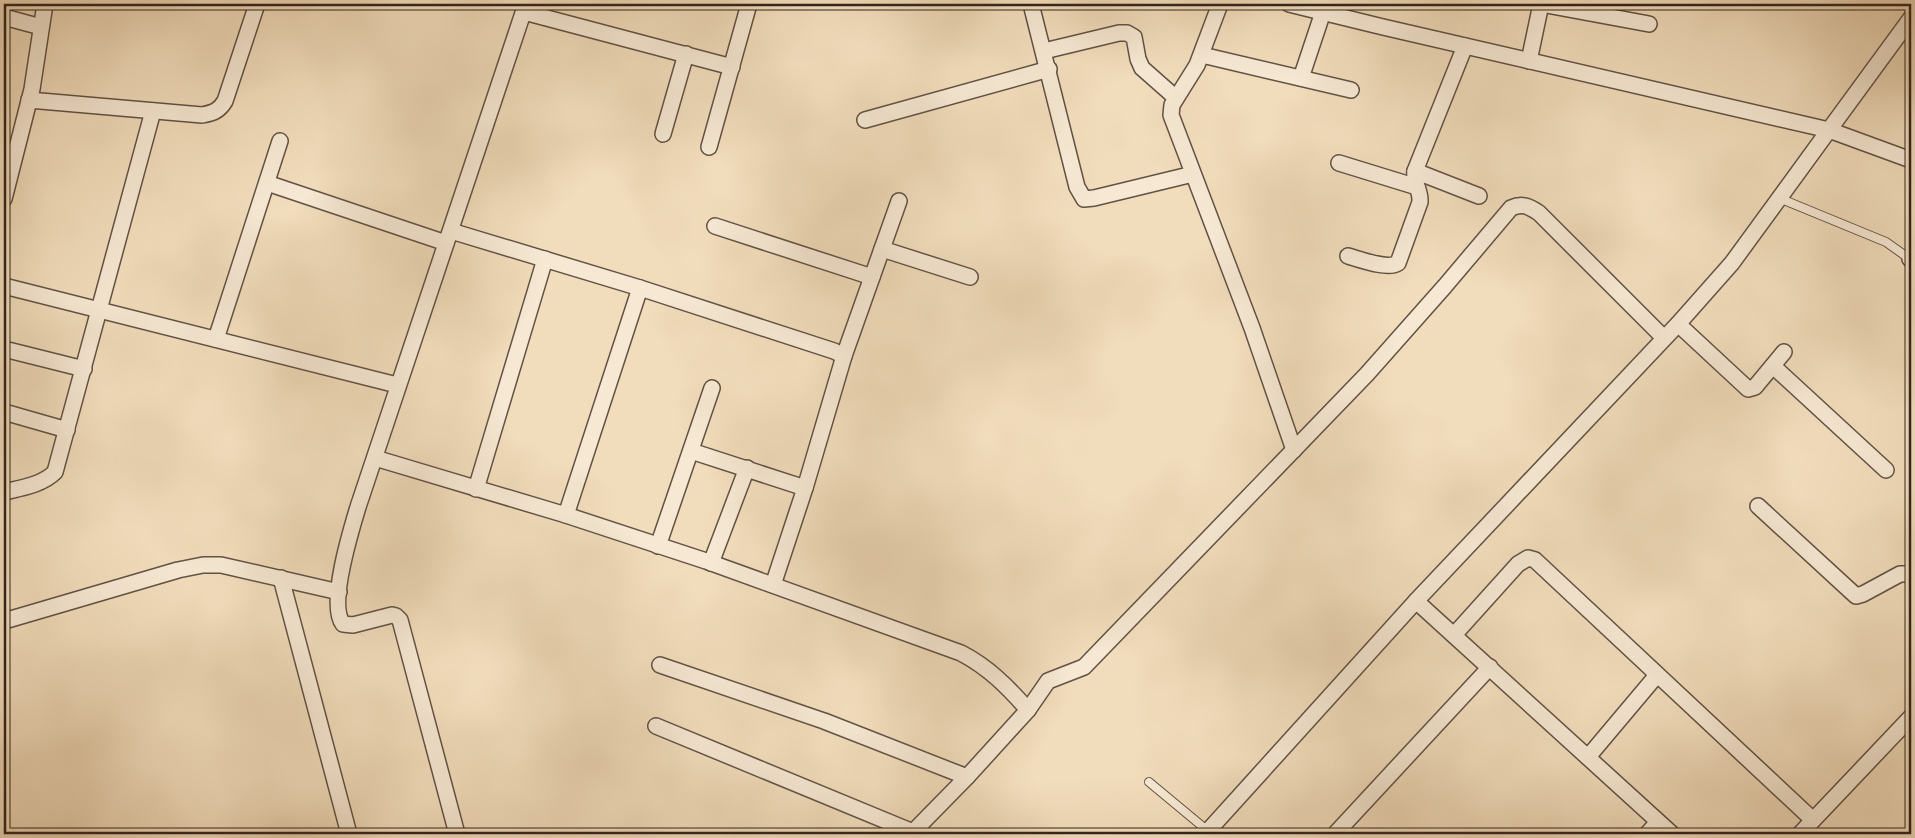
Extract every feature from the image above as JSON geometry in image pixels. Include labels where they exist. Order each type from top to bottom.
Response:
[{"type":"street","points":[[4,199],[29,100],[45,4]]},
{"type":"street","points":[[29,100],[202,115],[212,113],[220,108],[225,101],[257,4]]},
{"type":"street","points":[[709,147],[749,4]]},
{"type":"street","points":[[1031,4],[1049,69],[1077,187],[1084,198],[1090,199],[1193,174]]},
{"type":"street","points":[[1220,4],[1202,54],[1193,73],[1172,105],[1171,115],[1252,328],[1294,450]]},
{"type":"street","points":[[1289,4],[1829,130],[1911,160]]},
{"type":"street","points":[[1529,61],[1541,4],[1649,24]]},
{"type":"street","points":[[457,834],[400,620],[396,616],[388,616],[353,625],[343,624],[337,613],[338,592],[345,550],[397,385],[525,8],[732,66]]},
{"type":"street","points":[[1301,78],[1323,12]]},
{"type":"street","points":[[4,17],[41,27]]},
{"type":"street","points":[[1208,833],[1416,601],[1678,324],[1732,264],[1911,18]]},
{"type":"street","points":[[1044,52],[1120,33],[1127,33],[1134,38],[1138,59],[1142,68],[1176,98]]},
{"type":"street","points":[[1348,256],[1388,266],[1395,266],[1398,263],[1421,197],[1414,176],[1415,171],[1466,46]]},
{"type":"street","points":[[663,134],[686,54]]},
{"type":"street","points":[[1202,54],[1351,90]]},
{"type":"street","points":[[864,120],[1049,69]]},
{"type":"street","points":[[4,492],[38,483],[50,477],[58,465],[153,111]]},
{"type":"street","points":[[216,339],[280,141]]},
{"type":"street","points":[[1339,163],[1417,187]]},
{"type":"street","points":[[1415,171],[1479,196]]},
{"type":"street","points":[[267,183],[448,237],[545,259],[640,288],[844,356]]},
{"type":"street","points":[[773,585],[805,488],[844,356],[899,201]]},
{"type":"street","points":[[656,726],[912,833],[967,777],[1028,710],[1048,681],[1084,667],[1294,450],[1367,374],[1445,286],[1506,213],[1518,205],[1530,207],[1539,213],[1664,338]]},
{"type":"street","points":[[715,226],[872,277]]},
{"type":"street","points":[[882,249],[970,277]]},
{"type":"street","points":[[476,489],[545,259]]},
{"type":"street","points":[[4,286],[397,385]]},
{"type":"street","points":[[566,516],[640,288]]},
{"type":"street","points":[[1678,324],[1748,389],[1755,387],[1784,352]]},
{"type":"street","points":[[4,349],[84,369]]},
{"type":"street","points":[[1772,366],[1886,470]]},
{"type":"street","points":[[658,546],[712,388]]},
{"type":"street","points":[[4,412],[67,430]]},
{"type":"street","points":[[691,451],[805,488]]},
{"type":"street","points":[[375,458],[566,516],[711,563],[961,653],[987,668],[1009,688],[1028,710]]},
{"type":"street","points":[[711,563],[746,468]]},
{"type":"street","points":[[1758,506],[1856,596],[1900,574],[1911,574]]},
{"type":"street","points":[[1454,635],[1518,564],[1528,558],[1539,563],[1813,820]]},
{"type":"street","points":[[4,621],[178,570],[203,565],[229,566],[338,592]]},
{"type":"street","points":[[281,578],[349,834]]},
{"type":"street","points":[[1416,601],[1672,834]]},
{"type":"street","points":[[660,665],[824,722],[967,777]]},
{"type":"street","points":[[1335,834],[1490,667]]},
{"type":"street","points":[[1588,758],[1657,675]]},
{"type":"street","points":[[1800,834],[1911,717]]},
{"type":"street","points":[[1647,834],[1658,822]]},
{"type":"lane","points":[[1779,198],[1886,242],[1911,259]]},
{"type":"lane","points":[[1149,782],[1208,833]]}]
